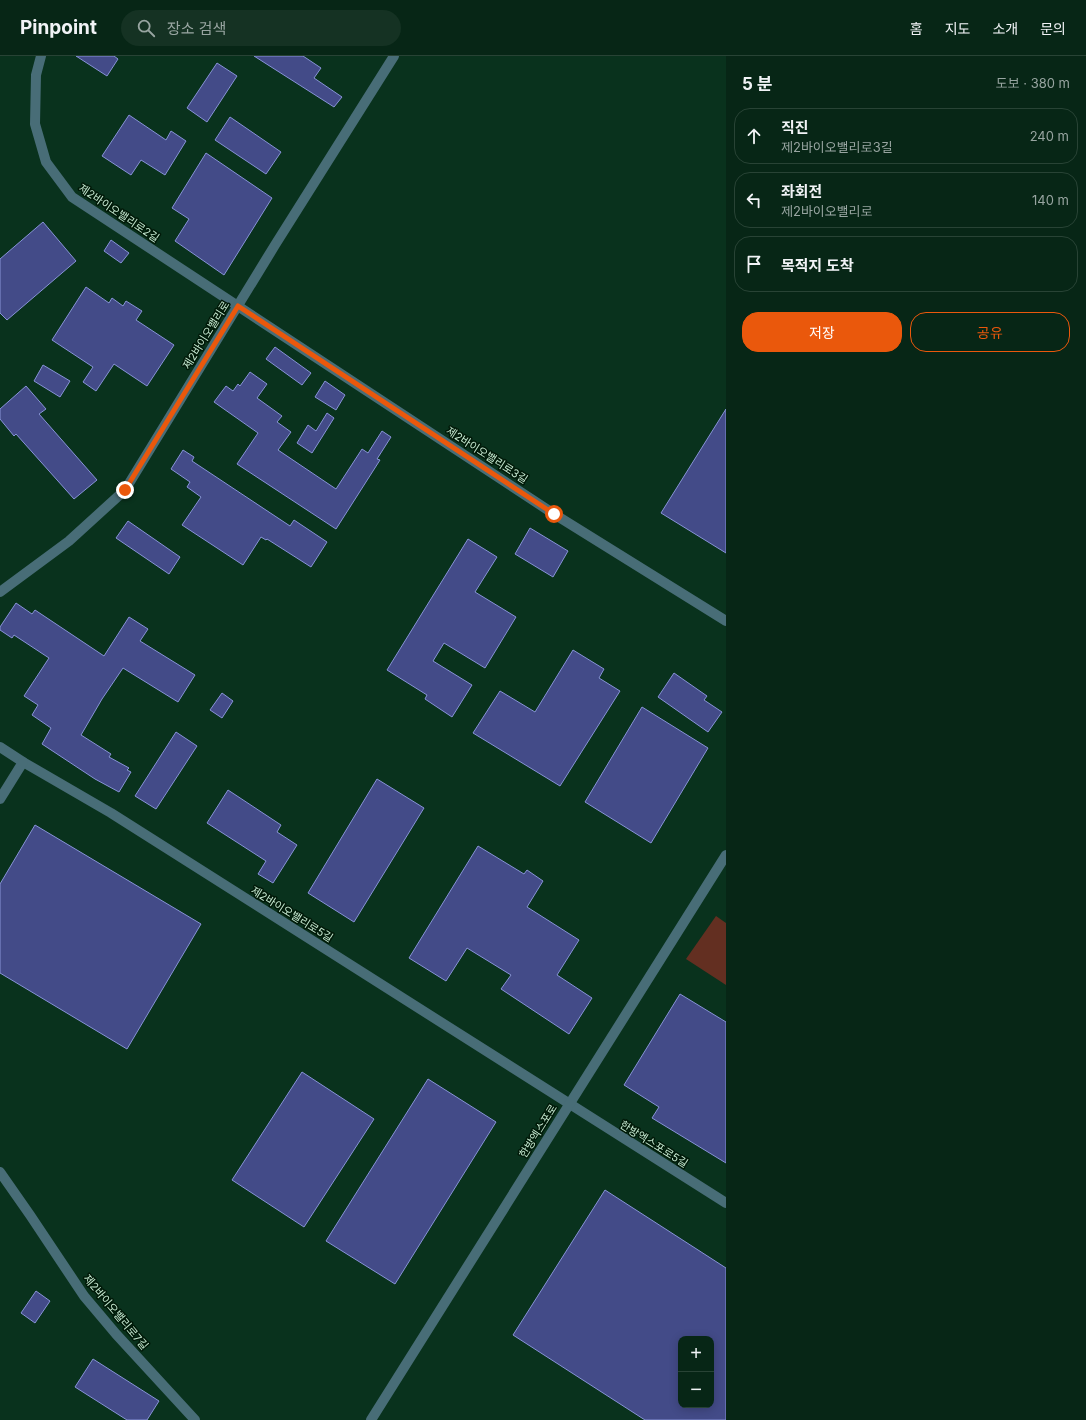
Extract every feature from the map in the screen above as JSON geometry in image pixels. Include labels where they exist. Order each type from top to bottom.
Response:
[{"type":"street","name":"제2바이오밸리로2길","points":[[41,56],[36,75],[36,124],[46,162],[72,197],[238,306]]},
{"type":"street","name":"제2바이오밸리로","points":[[0,592],[68,541],[125,490],[275,244],[394,56]]},
{"type":"street","name":"제2바이오밸리로3길","points":[[238,306],[554,514],[726,621]]},
{"type":"street","name":"제2바이오밸리로5길","points":[[0,747],[111,813],[570,1104]]},
{"type":"street","points":[[0,799],[23,762]]},
{"type":"street","name":"한방엑스포로","points":[[371,1420],[726,855]]},
{"type":"street","name":"한방엑스포로5길","points":[[570,1104],[726,1203]]},
{"type":"street","name":"제2바이오밸리로7길","points":[[0,1172],[84,1296],[116,1334],[195,1420]]},
{"type":"shaded area","points":[[716,916],[726,923],[726,985],[686,959]]},
{"type":"building","points":[[76,56],[114,56],[118,59],[107,76]]},
{"type":"building","points":[[254,56],[303,56],[321,68],[314,78],[342,97],[334,107]]},
{"type":"building","points":[[217,63],[237,76],[207,122],[187,108]]},
{"type":"building","points":[[129,115],[166,140],[171,131],[186,141],[165,175],[141,160],[131,175],[102,156]]},
{"type":"building","points":[[230,117],[281,152],[266,174],[215,140]]},
{"type":"building","points":[[206,153],[272,198],[224,275],[175,241],[189,219],[172,208]]},
{"type":"building","points":[[43,222],[76,261],[7,320],[0,313],[0,259]]},
{"type":"building","points":[[111,240],[129,253],[121,263],[104,251]]},
{"type":"building","points":[[86,287],[109,303],[112,298],[123,306],[126,301],[142,311],[136,320],[174,345],[147,386],[114,364],[96,391],[83,382],[93,367],[52,340]]},
{"type":"building","points":[[275,347],[311,373],[302,385],[266,359]]},
{"type":"building","points":[[43,365],[70,381],[60,397],[34,381]]},
{"type":"building","points":[[250,372],[267,384],[257,398],[282,416],[277,422],[291,432],[278,450],[336,489],[362,449],[368,453],[382,431],[391,437],[377,459],[380,460],[336,529],[237,464],[258,433],[214,402],[226,386],[233,391],[238,384],[240,386]]},
{"type":"building","points":[[325,381],[345,395],[336,410],[315,397]]},
{"type":"building","points":[[26,386],[46,409],[39,414],[97,480],[74,499],[16,434],[14,436],[0,419],[0,409]]},
{"type":"building","points":[[726,409],[726,553],[661,513]]},
{"type":"building","points":[[327,413],[334,418],[312,453],[297,443],[308,425],[316,431]]},
{"type":"building","points":[[183,450],[194,457],[192,461],[290,526],[294,520],[327,542],[311,567],[267,539],[266,540],[261,537],[243,565],[182,525],[201,497],[187,487],[190,482],[171,469]]},
{"type":"building","points":[[128,521],[180,557],[169,574],[116,538]]},
{"type":"building","points":[[530,528],[568,551],[553,577],[515,554]]},
{"type":"building","points":[[468,539],[497,557],[475,592],[516,617],[485,668],[444,643],[433,661],[472,685],[452,717],[425,699],[427,695],[387,670]]},
{"type":"building","points":[[16,603],[32,614],[35,610],[104,656],[129,617],[148,629],[140,641],[195,675],[178,702],[123,668],[102,699],[81,735],[111,754],[109,757],[129,768],[127,770],[131,772],[119,792],[95,779],[42,744],[51,728],[32,715],[38,705],[24,696],[49,658],[14,635],[12,638],[0,630],[0,627]]},
{"type":"building","points":[[573,650],[604,669],[599,678],[620,691],[560,786],[473,733],[500,691],[535,712]]},
{"type":"building","points":[[674,673],[707,696],[704,700],[722,712],[708,732],[658,697]]},
{"type":"building","points":[[222,693],[233,701],[222,718],[210,710]]},
{"type":"building","points":[[642,707],[708,748],[651,843],[585,802]]},
{"type":"building","points":[[176,732],[197,746],[156,809],[135,796]]},
{"type":"building","points":[[377,779],[424,808],[354,922],[308,893]]},
{"type":"building","points":[[228,790],[281,825],[277,832],[297,845],[273,883],[258,874],[266,861],[207,823]]},
{"type":"building","points":[[35,825],[201,924],[127,1049],[0,973],[0,884]]},
{"type":"building","points":[[478,846],[524,874],[527,870],[543,881],[527,907],[579,940],[557,975],[592,998],[569,1034],[501,989],[511,975],[467,948],[446,981],[409,958]]},
{"type":"building","points":[[680,994],[726,1022],[726,1163],[652,1118],[659,1107],[624,1085]]},
{"type":"building","points":[[302,1072],[374,1119],[304,1227],[232,1180]]},
{"type":"building","points":[[428,1079],[496,1122],[395,1284],[326,1241]]},
{"type":"building","points":[[605,1190],[726,1268],[726,1420],[645,1420],[513,1335]]},
{"type":"building","points":[[36,1291],[50,1301],[35,1323],[21,1313]]},
{"type":"building","points":[[93,1359],[159,1401],[147,1420],[127,1420],[75,1387]]},
{"type":"route","points":[[125,490],[238,306],[554,514]]}]
